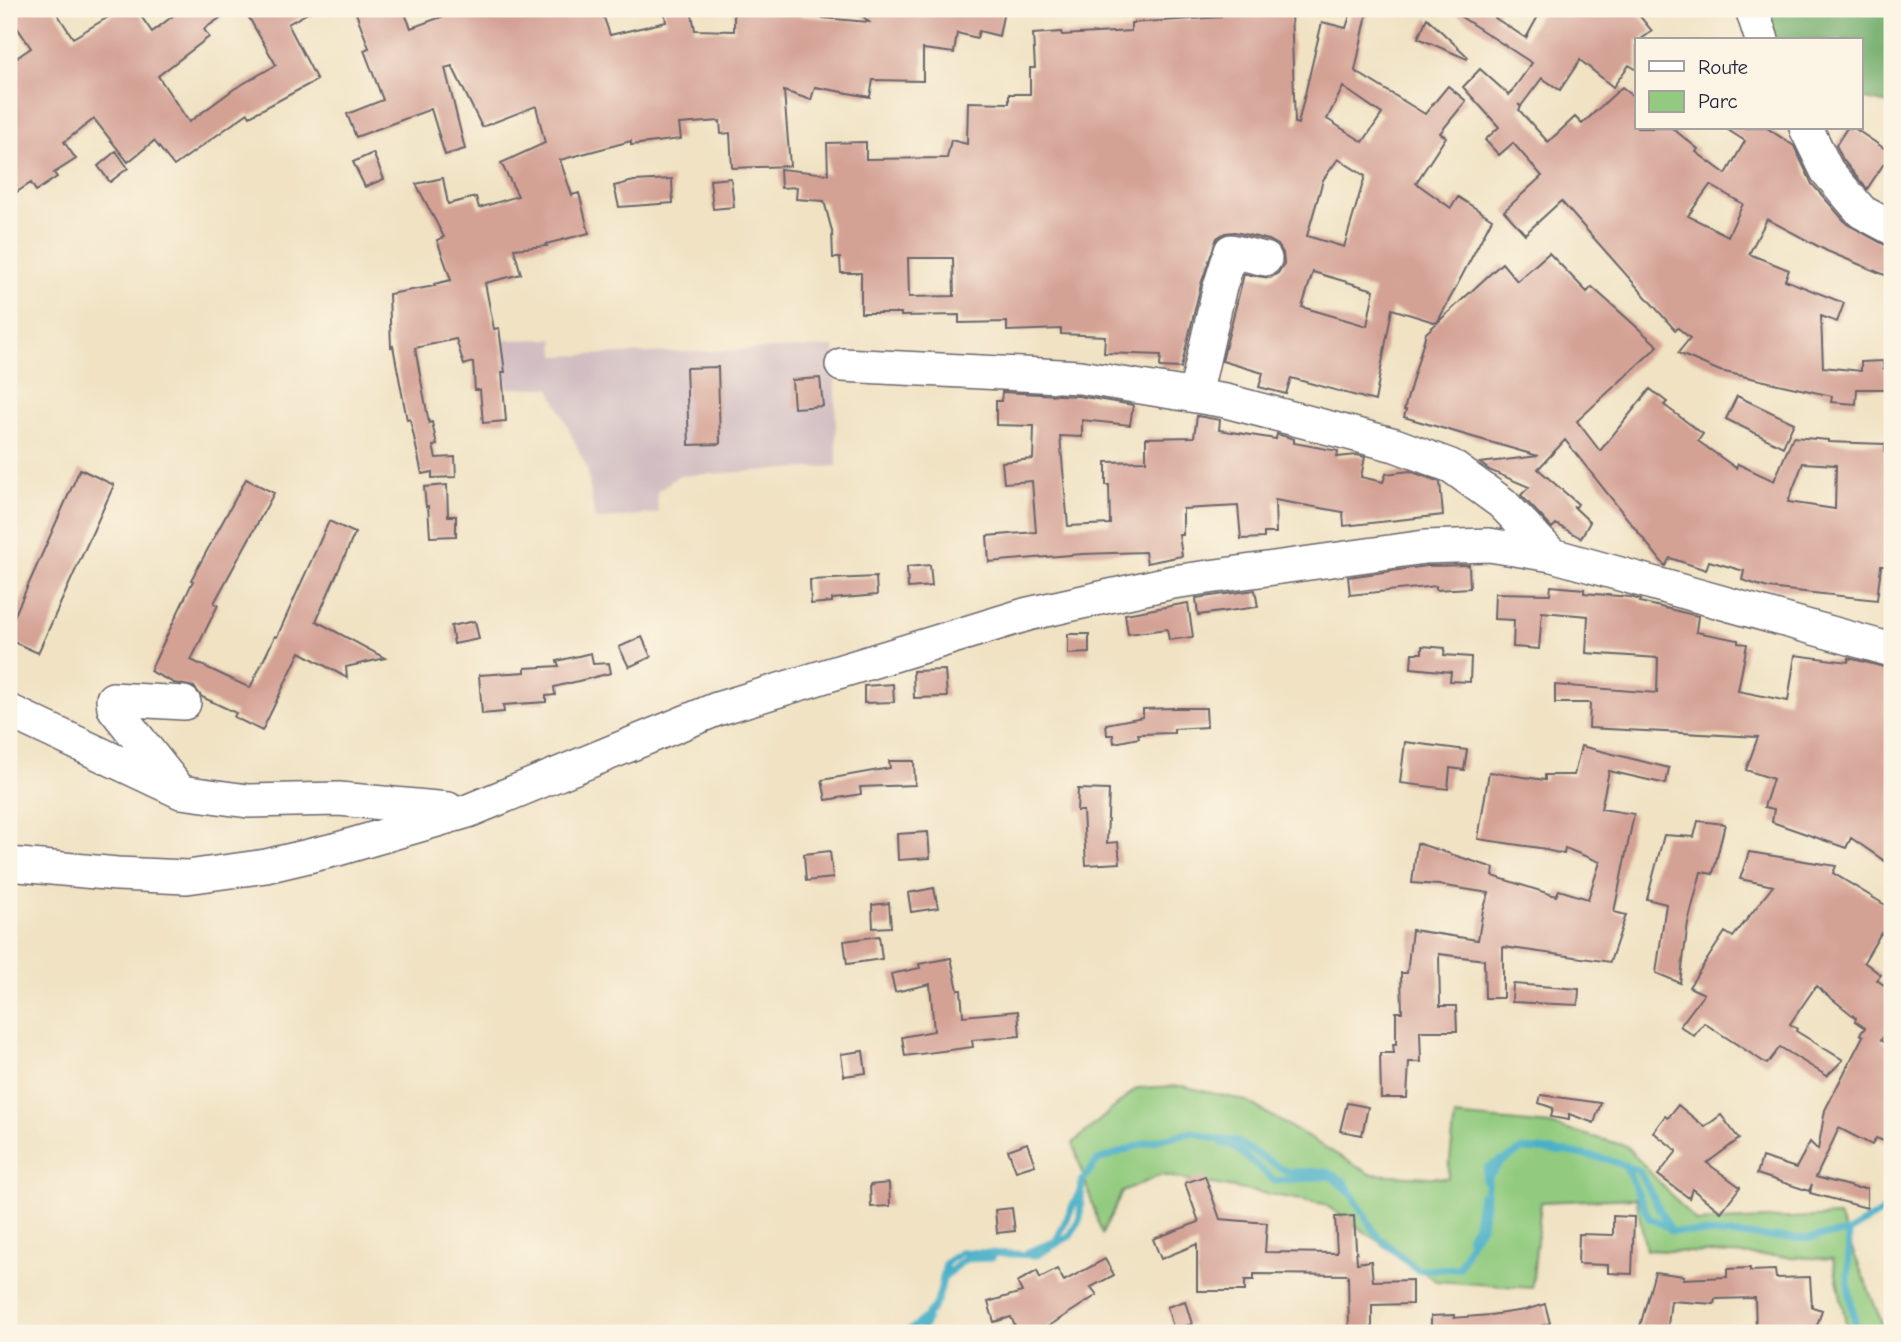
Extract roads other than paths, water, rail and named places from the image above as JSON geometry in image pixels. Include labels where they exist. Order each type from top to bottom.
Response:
[{"type":"street","points":[[1752,9],[1761,38]]},
{"type":"street","points":[[1807,130],[1827,171],[1862,212],[1892,228]]},
{"type":"street","points":[[1195,395],[1219,290],[1231,251],[1265,259]]},
{"type":"street","points":[[842,365],[1080,377],[1195,395],[1395,445],[1451,466],[1502,503],[1552,555]]},
{"type":"street","points":[[9,864],[117,874],[187,877],[267,866],[338,849],[468,811],[717,709],[1028,614],[1173,582],[1425,547],[1489,545],[1552,555],[1892,650]]},
{"type":"street","points":[[181,792],[114,708],[113,699],[184,703]]},
{"type":"street","points":[[9,711],[181,792],[248,801],[339,799],[468,811]]},
{"type":"waterway","points":[[906,1333],[936,1304],[946,1263],[961,1252],[1037,1255],[1070,1236],[1080,1218],[1082,1181],[1098,1160],[1148,1142],[1193,1132],[1216,1139],[1236,1141],[1287,1172],[1326,1171],[1344,1181],[1377,1236],[1418,1270],[1459,1268],[1471,1241],[1482,1226],[1488,1178],[1500,1163],[1523,1149],[1567,1152],[1606,1159],[1639,1171],[1671,1231],[1804,1239],[1849,1232],[1892,1206]]},
{"type":"waterway","points":[[1222,1143],[1233,1146],[1275,1181],[1331,1176],[1348,1192]]},
{"type":"waterway","points":[[1485,1180],[1487,1168],[1500,1161]]},
{"type":"waterway","points":[[1625,1165],[1649,1218],[1668,1227]]},
{"type":"waterway","points":[[1028,1252],[1056,1241],[1080,1191]]},
{"type":"waterway","points":[[1469,1237],[1476,1223],[1481,1195]]},
{"type":"waterway","points":[[1849,1232],[1848,1284],[1857,1333]]},
{"type":"waterway","points":[[944,1277],[965,1259],[992,1258]]},
{"type":"waterway","points":[[920,1333],[927,1320]]}]
